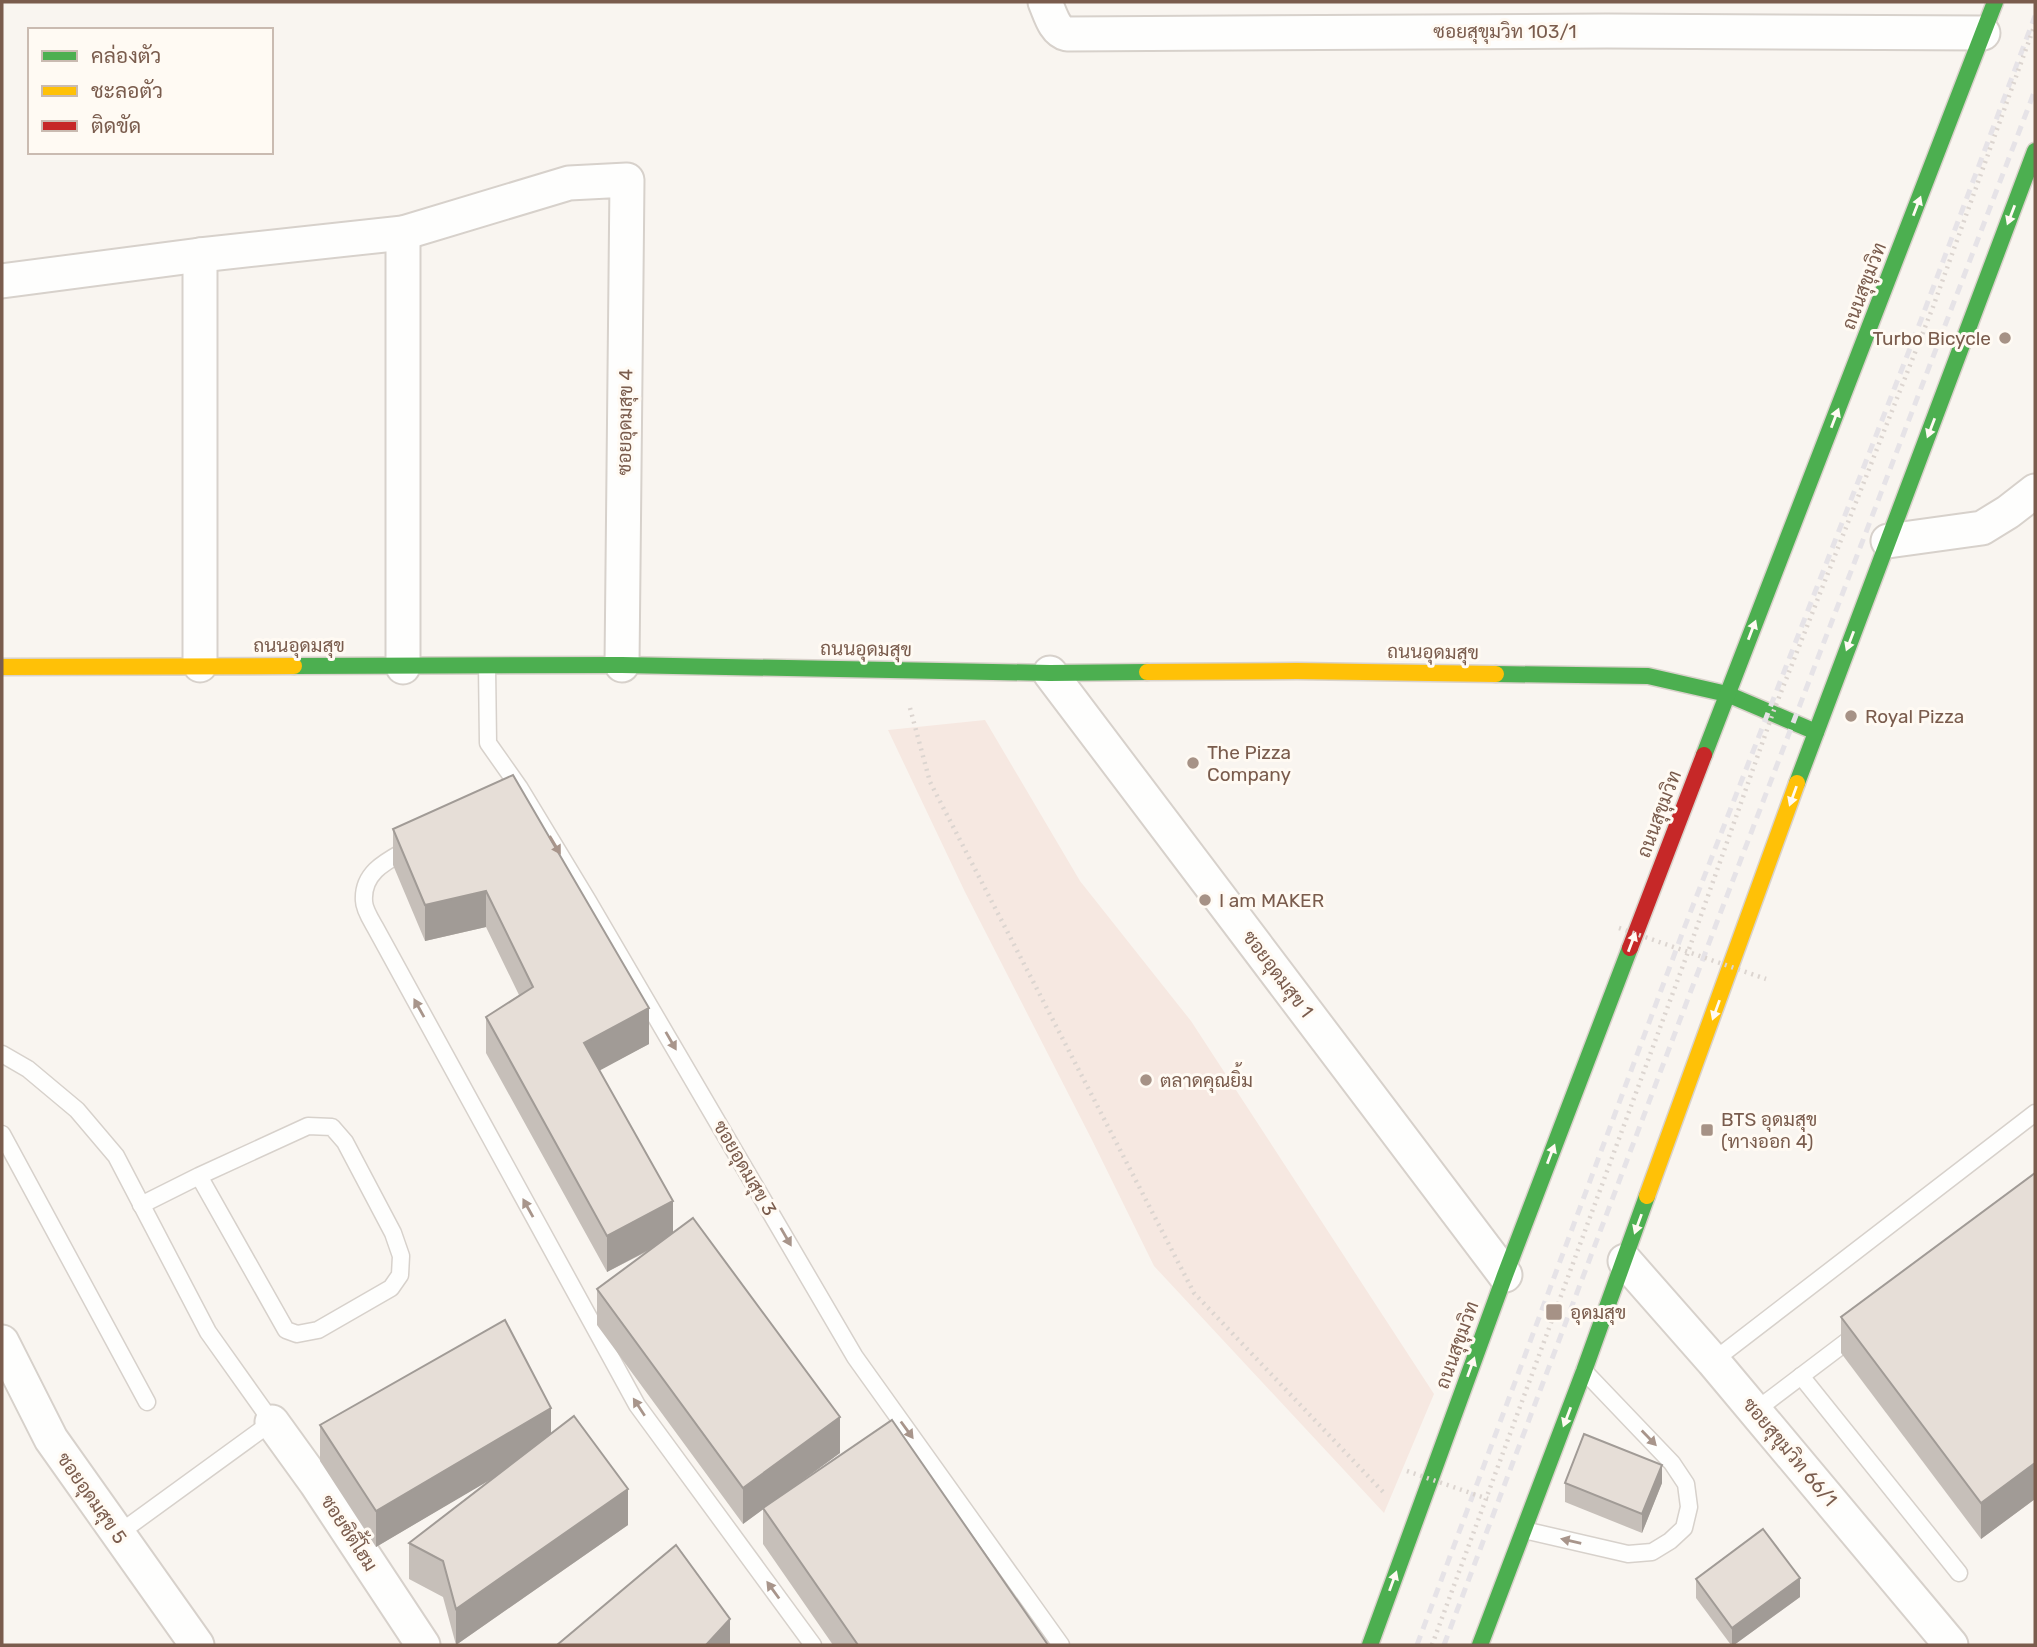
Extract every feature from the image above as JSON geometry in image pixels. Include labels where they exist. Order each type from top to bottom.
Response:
[{"type":"main road","name":"ถนนสุขุมวิท","points":[[1370,1645],[1505,1275],[1995,2]]},
{"type":"main road","points":[[1480,1645],[1625,1261],[1816,732],[2035,151]]},
{"type":"main road","name":"ถนนอุดมสุข","points":[[2,667],[622,664],[1051,673],[1297,671],[1648,676],[1727,694],[1816,732]]},
{"type":"street","name":"ซอยสุขุมวิท 103/1","points":[[1045,2],[1058,30],[1066,34],[1580,31],[1983,33]]},
{"type":"street","name":"ซอยอุดมสุข 4","points":[[403,233],[569,183],[627,180],[622,664]]},
{"type":"street","points":[[2,281],[403,233],[402,667]]},
{"type":"street","points":[[200,256],[200,665]]},
{"type":"street","points":[[1888,541],[1982,528],[2035,491]]},
{"type":"street","name":"ซอยอุดมสุข 1","points":[[1051,673],[1505,1275]]},
{"type":"street","name":"ซอยสุขุมวิท 66/1","points":[[1625,1261],[1713,1361],[1951,1645]]},
{"type":"street","name":"ซอยอุดมสุข 5","points":[[2,1342],[51,1439],[197,1645]]},
{"type":"street","name":"ซอยซิตี้โฮม","points":[[272,1422],[424,1645]]},
{"type":"lane","name":"ซอยอุดมสุข 3","points":[[487,666],[488,743],[513,790],[602,924],[855,1357],[1061,1645]]},
{"type":"lane","points":[[425,840],[378,866],[368,880],[364,902],[375,927],[637,1405],[813,1645]]},
{"type":"lane","points":[[2,1055],[28,1069],[76,1110],[116,1156],[208,1332],[272,1422],[118,1534]]},
{"type":"lane","points":[[1713,1361],[2035,1113]]},
{"type":"lane","points":[[141,1205],[199,1176],[308,1126],[332,1128],[345,1142],[393,1233],[401,1256],[400,1275],[391,1288],[317,1330],[297,1334],[286,1330],[199,1176]]},
{"type":"lane","points":[[2,1134],[147,1402]]},
{"type":"lane","points":[[1755,1411],[1868,1325]]},
{"type":"lane","points":[[1524,1530],[1628,1554],[1652,1552],[1684,1528],[1689,1507],[1686,1484],[1672,1462],[1584,1371]]},
{"type":"lane","points":[[1801,1376],[1959,1573]]},
{"type":"path","points":[[1432,1645],[1488,1499],[1774,710],[1933,307],[2035,24]]},
{"type":"path","points":[[900,670],[930,782],[1194,1293],[1414,1524]]},
{"type":"path","points":[[1619,928],[1766,979]]},
{"type":"path","points":[[1407,1471],[1488,1499]]},
{"type":"shaded area","name":"ตลาดคุณยิ้ม","points":[[985,720],[1080,881],[1191,1021],[1434,1394],[1384,1513],[1154,1266],[965,892],[888,730]]},
{"type":"building","points":[[513,775],[649,1008],[584,1043],[673,1201],[607,1236],[486,1017],[533,987],[486,891],[425,905],[393,829]]},
{"type":"building","points":[[2035,1173],[2035,1463],[1981,1503],[1841,1317]]},
{"type":"building","points":[[693,1218],[840,1417],[743,1488],[597,1289]]},
{"type":"building","points":[[505,1320],[551,1408],[376,1511],[320,1425]]},
{"type":"building","points":[[574,1416],[628,1489],[456,1609],[443,1561],[409,1543]]},
{"type":"building","points":[[892,1420],[1048,1645],[858,1645],[763,1508]]},
{"type":"building","points":[[1584,1434],[1662,1465],[1642,1514],[1565,1483]]},
{"type":"building","points":[[1763,1529],[1800,1578],[1732,1628],[1696,1579]]},
{"type":"building","points":[[676,1545],[730,1619],[706,1645],[557,1645]]},
{"type":"railway","points":[[1417,1645],[1685,926],[1921,320],[2035,16]]},
{"type":"railway","points":[[1444,1645],[2035,90]]},
{"type":"traffic: fast","points":[[1704,755],[1995,2]]},
{"type":"traffic: fast","points":[[1797,783],[2035,151]]},
{"type":"traffic: fast","points":[[294,666],[622,665],[1050,673],[1147,672]]},
{"type":"traffic: fast","points":[[1496,674],[1648,676],[1727,694]]},
{"type":"traffic: fast","points":[[1727,694],[1816,732]]},
{"type":"traffic: fast","points":[[1370,1645],[1505,1275],[1630,948]]},
{"type":"traffic: fast","points":[[1480,1645],[1647,1196]]},
{"type":"traffic: slow","points":[[2,667],[294,666]]},
{"type":"traffic: slow","points":[[1147,672],[1496,674]]},
{"type":"traffic: slow","points":[[1647,1196],[1797,783]]},
{"type":"traffic: jam","points":[[1630,948],[1704,755]]},
{"type":"place","name":"Turbo Bicycle","points":[[2005,338]]},
{"type":"place","name":"Royal Pizza","points":[[1851,716]]},
{"type":"place","name":"The Pizza Company","points":[[1193,763]]},
{"type":"place","name":"I am MAKER","points":[[1205,900]]},
{"type":"place","name":"ตลาดคุณยิ้ม","points":[[1146,1080]]},
{"type":"place","name":"BTS อุดมสุข (ทางออก 4)","points":[[1707,1130]]},
{"type":"place","name":"อุดมสุข","points":[[1554,1312]]}]
